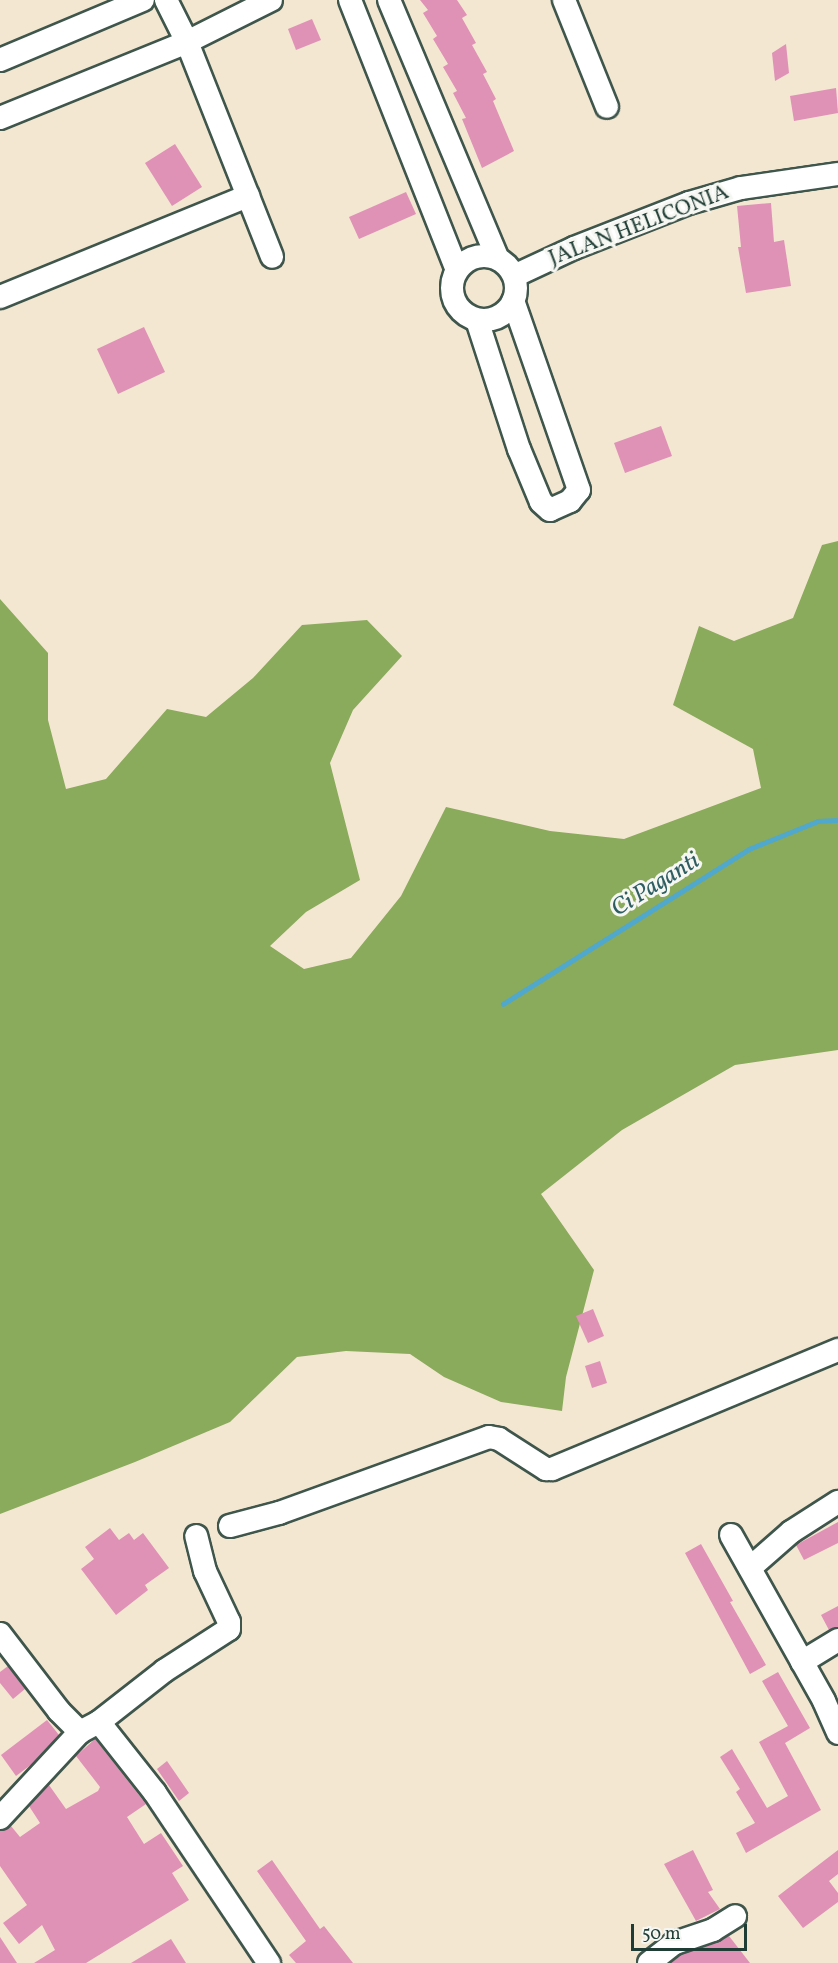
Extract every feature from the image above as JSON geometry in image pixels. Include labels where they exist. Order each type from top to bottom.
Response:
[{"type":"street","points":[[0,60],[143,0]]},
{"type":"street","points":[[166,0],[187,42],[272,257]]},
{"type":"street","points":[[0,118],[187,42],[271,0]]},
{"type":"street","points":[[350,0],[476,262]]},
{"type":"street","points":[[360,0],[476,262]]},
{"type":"street","points":[[376,0],[476,262]]},
{"type":"street","points":[[389,0],[476,262]]},
{"type":"street","points":[[564,0],[607,107]]},
{"type":"street","name":"JALAN HELICONIA","points":[[514,276],[574,248],[689,203],[741,188],[838,174]]},
{"type":"street","points":[[0,297],[248,196]]},
{"type":"street","points":[[476,262],[507,266],[514,276],[516,284],[513,301],[579,490],[570,501],[550,510],[541,502],[519,449],[477,320],[458,307],[453,297],[453,284],[476,262]]},
{"type":"street","points":[[477,320],[498,317],[513,301]]},
{"type":"street","points":[[230,1526],[279,1513],[489,1437],[499,1439],[546,1469],[552,1469],[838,1350]]},
{"type":"street","points":[[750,1568],[791,1532],[838,1502]]},
{"type":"street","points":[[731,1535],[824,1701],[838,1733]]},
{"type":"street","points":[[0,1818],[89,1727],[164,1671],[230,1626],[205,1571],[196,1536]]},
{"type":"street","points":[[0,1634],[59,1711],[89,1727],[155,1793],[269,1963]]},
{"type":"street","points":[[802,1662],[838,1640]]},
{"type":"street","points":[[649,1963],[675,1943],[713,1930],[735,1916]]},
{"type":"green space","points":[[838,541],[838,1050],[735,1065],[622,1130],[541,1194],[594,1270],[566,1377],[562,1411],[501,1402],[444,1377],[410,1354],[346,1351],[297,1357],[230,1422],[135,1462],[0,1514],[0,599],[48,653],[48,720],[66,789],[106,779],[167,709],[206,717],[253,678],[302,625],[367,620],[402,656],[353,710],[330,763],[360,880],[306,912],[270,946],[304,969],[351,958],[401,896],[446,807],[550,831],[624,839],[761,788],[753,749],[673,705],[699,626],[734,641],[793,618],[822,545]]},
{"type":"building","points":[[420,0],[457,0],[467,15],[462,18],[476,43],[472,45],[487,72],[483,74],[496,99],[493,101],[514,151],[482,168],[462,119],[466,118],[453,93],[457,91],[443,67],[448,64],[433,39],[437,36],[423,13],[428,10]]},
{"type":"building","points":[[312,19],[321,40],[296,50],[288,29]]},
{"type":"building","points":[[786,44],[789,73],[775,81],[772,53]]},
{"type":"building","points":[[836,88],[838,113],[794,121],[790,96]]},
{"type":"building","points":[[175,144],[202,187],[172,206],[145,163]]},
{"type":"building","points":[[406,192],[416,214],[359,239],[349,217]]},
{"type":"building","points":[[771,203],[774,242],[784,240],[791,286],[746,293],[738,247],[741,247],[737,206]]},
{"type":"building","points":[[144,327],[165,372],[118,394],[97,349]]},
{"type":"building","points":[[661,426],[672,456],[625,473],[614,443]]},
{"type":"building","points":[[593,1309],[604,1336],[588,1343],[576,1316]]},
{"type":"building","points":[[600,1361],[607,1383],[592,1388],[585,1366]]},
{"type":"building","points":[[838,1522],[838,1543],[804,1560],[796,1545]]},
{"type":"building","points":[[110,1528],[119,1540],[129,1533],[134,1540],[143,1533],[169,1568],[145,1585],[148,1590],[116,1615],[81,1569],[94,1559],[85,1547]]},
{"type":"building","points":[[701,1544],[733,1601],[730,1602],[766,1665],[750,1674],[685,1553]]},
{"type":"building","points":[[838,1606],[838,1627],[829,1630],[821,1615]]},
{"type":"building","points":[[8,1666],[25,1689],[13,1699],[0,1683],[0,1672]]},
{"type":"building","points":[[778,1672],[810,1728],[785,1743],[821,1810],[746,1853],[736,1833],[755,1823],[736,1792],[740,1789],[720,1757],[732,1749],[767,1808],[788,1796],[759,1742],[788,1726],[762,1681]]},
{"type":"building","points":[[47,1720],[59,1735],[32,1764],[16,1776],[1,1755]]},
{"type":"building","points":[[95,1739],[146,1804],[127,1817],[144,1844],[161,1833],[183,1866],[172,1873],[189,1900],[86,1963],[34,1963],[55,1950],[42,1925],[19,1944],[3,1923],[27,1905],[0,1866],[0,1831],[11,1826],[20,1837],[40,1823],[29,1806],[49,1785],[66,1809],[98,1791],[100,1787],[76,1756]]},
{"type":"building","points":[[167,1761],[189,1793],[179,1801],[157,1769]]},
{"type":"building","points":[[693,1850],[713,1890],[708,1892],[720,1909],[696,1921],[664,1864]]},
{"type":"building","points":[[838,1850],[838,1874],[829,1881],[838,1893],[838,1902],[803,1928],[778,1896]]},
{"type":"building","points":[[272,1860],[320,1929],[324,1926],[353,1963],[296,1963],[289,1955],[306,1941],[257,1871]]},
{"type":"building","points":[[729,1936],[750,1963],[671,1963],[681,1955]]},
{"type":"building","points":[[0,1937],[17,1963],[0,1963]]},
{"type":"building","points":[[171,1939],[186,1963],[131,1963]]},
{"type":"waterway","name":"Ci Paganti","points":[[503,1004],[749,849],[818,821],[838,820]]}]
